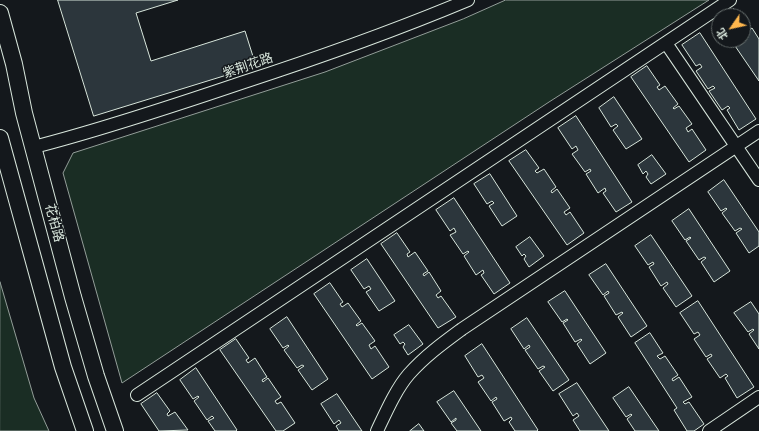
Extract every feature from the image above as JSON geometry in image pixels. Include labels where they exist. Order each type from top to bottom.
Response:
[{"type":"main road","name":"花柏路","points":[[0,13],[14,64],[24,112],[96,376],[115,431]]},
{"type":"main road","points":[[0,138],[63,367],[85,431]]},
{"type":"street","name":"紫荆花路","points":[[34,147],[69,138],[184,103],[302,63],[432,15],[468,0]]},
{"type":"street","points":[[137,395],[730,0]]},
{"type":"street","points":[[666,42],[759,180]]},
{"type":"street","points":[[377,431],[390,404],[408,375],[430,353],[462,329],[759,131]]},
{"type":"street","points":[[709,431],[759,397]]},
{"type":"green space","points":[[506,0],[709,0],[549,102],[122,383],[63,173],[73,153],[325,72],[463,19]]},
{"type":"green space","points":[[0,282],[34,398],[49,431],[0,431]]},
{"type":"building","points":[[58,0],[178,0],[136,13],[151,61],[245,31],[256,66],[94,116]]},
{"type":"building","points":[[752,28],[759,39],[759,81],[736,48],[751,48]]},
{"type":"building","points":[[700,33],[756,119],[739,130],[727,110],[730,108],[728,106],[722,110],[709,91],[715,88],[713,86],[708,89],[696,71],[702,67],[700,64],[696,66],[682,45]]},
{"type":"building","points":[[647,66],[660,85],[657,87],[659,90],[665,86],[678,104],[673,108],[674,109],[679,106],[692,124],[686,128],[688,132],[692,129],[706,150],[689,162],[631,77]]},
{"type":"building","points":[[614,97],[642,139],[626,149],[613,130],[618,126],[616,124],[611,127],[599,108]]},
{"type":"building","points":[[576,116],[632,202],[616,212],[603,193],[606,191],[605,188],[598,193],[586,174],[591,171],[590,169],[585,172],[572,154],[578,150],[576,146],[572,149],[558,128]]},
{"type":"building","points":[[526,150],[539,168],[535,171],[537,173],[544,169],[556,187],[551,191],[552,193],[557,189],[570,208],[564,212],[566,215],[570,212],[584,233],[567,245],[509,161]]},
{"type":"building","points":[[652,155],[666,174],[651,184],[646,177],[648,174],[646,171],[643,174],[638,165]]},
{"type":"building","points":[[490,174],[517,216],[502,226],[489,206],[494,203],[492,201],[487,204],[474,184]]},
{"type":"building","points":[[724,180],[759,232],[759,246],[749,253],[736,233],[742,229],[740,228],[735,231],[722,213],[727,209],[726,208],[721,211],[708,192]]},
{"type":"building","points":[[454,198],[510,283],[494,294],[481,275],[484,273],[483,270],[476,275],[464,256],[469,252],[468,251],[463,254],[450,235],[456,232],[454,228],[450,231],[436,210]]},
{"type":"building","points":[[689,209],[730,271],[714,282],[701,262],[706,258],[704,257],[699,260],[686,241],[691,238],[690,237],[685,240],[672,221]]},
{"type":"building","points":[[397,233],[410,252],[407,254],[408,257],[415,252],[428,271],[423,274],[424,276],[429,272],[441,291],[436,295],[438,298],[441,296],[456,317],[438,328],[381,244]]},
{"type":"building","points":[[651,235],[692,296],[676,307],[663,288],[668,284],[667,282],[661,286],[649,267],[654,264],[653,262],[648,265],[635,246]]},
{"type":"building","points":[[530,237],[544,256],[529,267],[524,259],[526,256],[524,254],[522,256],[516,247]]},
{"type":"building","points":[[367,259],[395,301],[379,311],[366,292],[371,289],[369,286],[364,289],[351,270]]},
{"type":"building","points":[[606,264],[647,326],[631,337],[618,317],[623,313],[622,312],[616,315],[604,296],[609,293],[608,291],[603,295],[589,275]]},
{"type":"building","points":[[330,283],[343,302],[340,304],[342,307],[348,303],[361,321],[356,325],[357,326],[362,323],[375,341],[369,345],[371,349],[375,346],[389,367],[372,379],[314,294]]},
{"type":"building","points":[[565,291],[606,353],[590,364],[577,344],[582,340],[581,339],[575,342],[563,323],[568,320],[567,319],[562,322],[548,302]]},
{"type":"building","points":[[698,301],[754,387],[737,398],[725,378],[728,376],[726,374],[720,378],[707,359],[712,356],[711,354],[706,357],[694,339],[700,335],[698,332],[694,334],[680,313]]},
{"type":"building","points":[[751,302],[759,314],[759,349],[749,334],[754,330],[753,329],[748,332],[734,313]]},
{"type":"building","points":[[287,317],[328,379],[312,390],[298,370],[304,366],[302,365],[297,368],[284,350],[289,346],[288,345],[283,348],[270,329]]},
{"type":"building","points":[[527,318],[569,380],[553,391],[539,371],[545,367],[543,366],[538,369],[525,350],[530,347],[529,345],[524,349],[511,329]]},
{"type":"building","points":[[409,325],[423,344],[408,355],[403,347],[405,344],[403,342],[400,344],[394,335]]},
{"type":"building","points":[[650,333],[663,353],[657,356],[660,359],[665,356],[678,375],[672,379],[673,381],[679,377],[692,397],[683,402],[685,404],[689,402],[704,424],[694,431],[687,431],[674,410],[677,408],[635,343]]},
{"type":"building","points":[[236,339],[249,358],[246,360],[248,363],[255,358],[267,377],[262,380],[263,382],[268,378],[281,397],[275,401],[277,404],[281,402],[295,423],[283,431],[276,431],[220,350]]},
{"type":"building","points":[[482,344],[538,430],[537,431],[515,431],[509,422],[512,419],[511,417],[504,421],[492,402],[497,399],[496,397],[491,401],[478,382],[484,378],[482,375],[478,377],[465,356]]},
{"type":"building","points":[[196,368],[237,430],[236,431],[215,431],[208,421],[214,418],[212,416],[207,420],[194,401],[199,397],[198,396],[193,399],[180,380]]},
{"type":"building","points":[[577,383],[609,431],[580,431],[573,420],[579,416],[577,413],[573,416],[559,394]]},
{"type":"building","points":[[629,387],[659,431],[635,431],[627,419],[632,415],[631,414],[626,417],[613,398]]},
{"type":"building","points":[[454,391],[481,431],[457,431],[451,423],[456,420],[456,418],[451,422],[437,402]]},
{"type":"building","points":[[157,393],[170,411],[167,414],[168,416],[175,412],[188,430],[159,431],[141,404]]},
{"type":"building","points":[[337,394],[362,431],[339,431],[336,426],[341,423],[339,420],[334,424],[321,404]]},
{"type":"building","points":[[419,424],[424,431],[410,431]]}]
